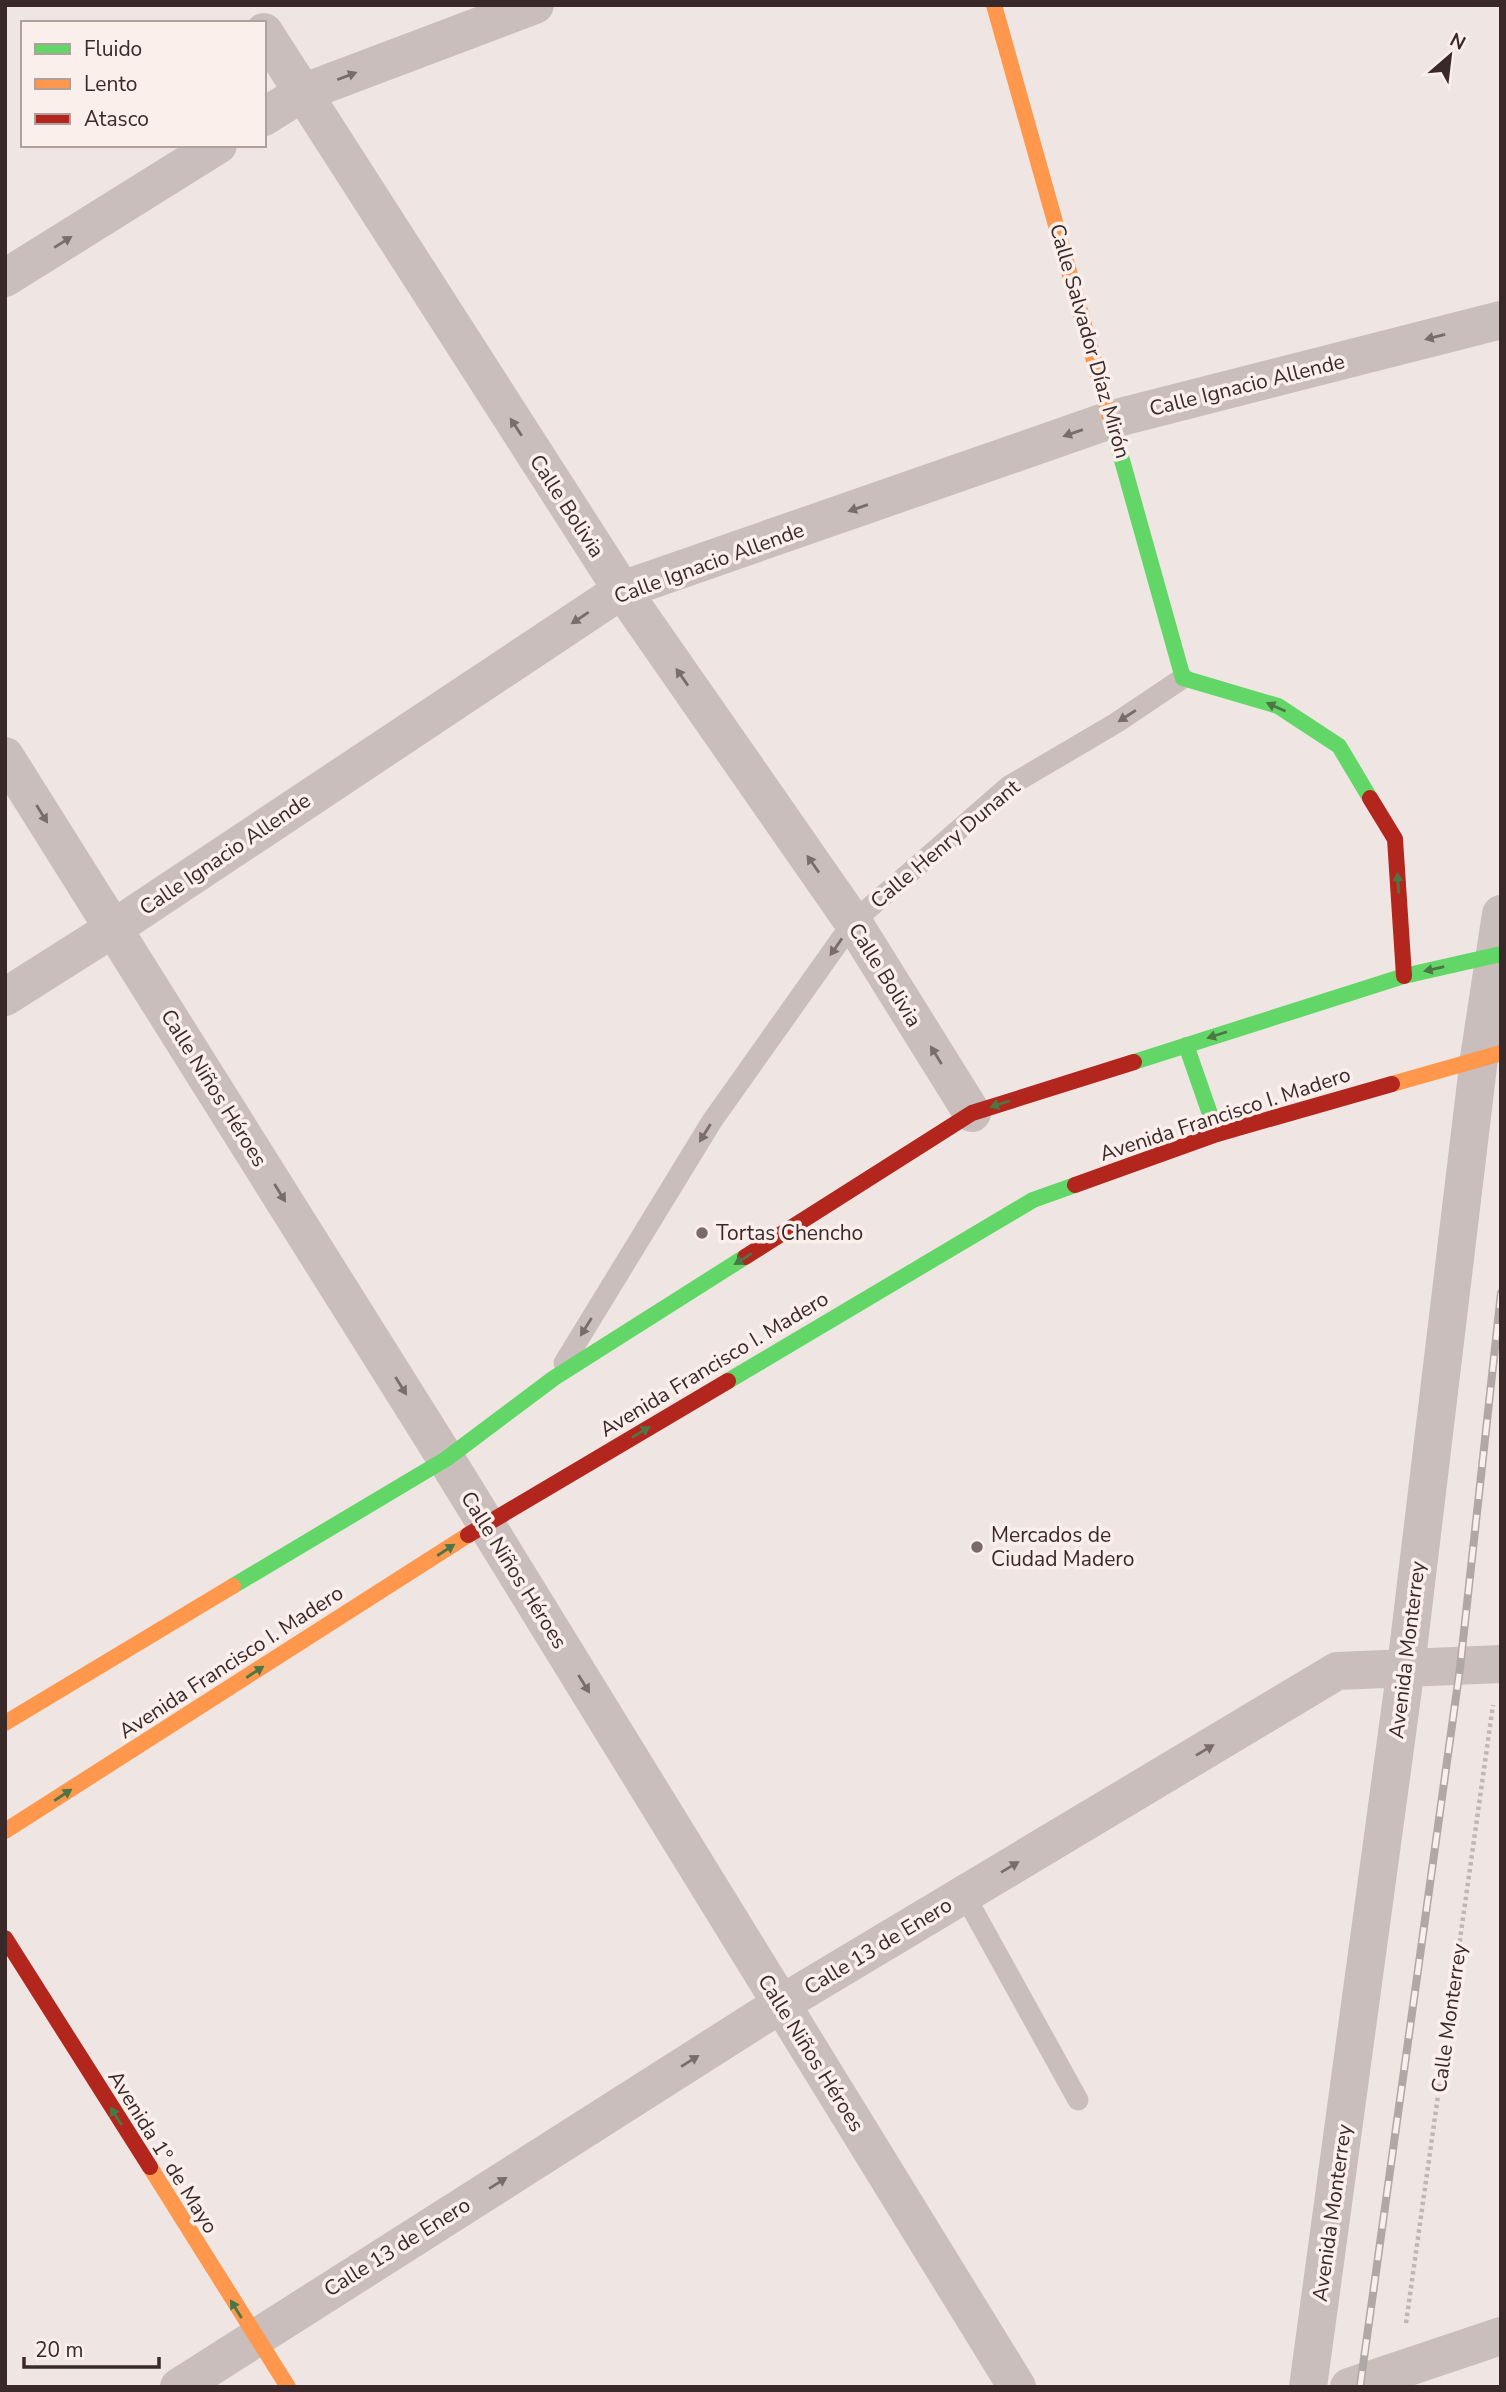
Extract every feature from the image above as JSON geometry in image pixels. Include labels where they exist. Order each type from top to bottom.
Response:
[{"type":"main road","name":"Calle Salvador Díaz Mirón","points":[[993,5],[1113,419],[1184,678]]},
{"type":"main road","points":[[1184,678],[1278,706],[1339,746],[1395,839],[1404,976]]},
{"type":"main road","points":[[5,1723],[446,1459],[554,1378],[972,1113],[1404,976],[1498,955]]},
{"type":"main road","points":[[1186,1045],[1217,1134]]},
{"type":"main road","name":"Avenida Francisco I. Madero","points":[[5,1831],[486,1524],[1033,1200],[1217,1134],[1490,1056]]},
{"type":"main road","name":"Avenida 1º de Mayo","points":[[5,1938],[254,2337],[288,2387]]},
{"type":"street","points":[[248,5],[258,21]]},
{"type":"street","points":[[266,116],[302,93],[535,5]]},
{"type":"street","name":"Calle Bolivia","points":[[266,35],[622,590],[853,922],[972,1113]]},
{"type":"street","points":[[5,278],[215,147]]},
{"type":"street","name":"Calle Ignacio Allende","points":[[5,997],[114,928],[622,590],[1113,419],[1501,320]]},
{"type":"street","name":"Calle Niños Héroes","points":[[5,756],[446,1459],[1017,2387]]},
{"type":"street","name":"Avenida Monterrey","points":[[1308,2387],[1490,1056],[1501,914]]},
{"type":"street","name":"Calle 13 de Enero","points":[[180,2387],[254,2337],[781,2004],[1337,1671],[1406,1667],[1460,1668],[1500,1664]]},
{"type":"street","points":[[1349,2387],[1501,2336]]},
{"type":"lane","name":"Calle Henry Dunant","points":[[554,1378],[712,1121],[853,922],[1009,786],[1116,723],[1184,678]]},
{"type":"lane","points":[[964,1894],[1078,2100]]},
{"type":"path","name":"Calle Monterrey","points":[[1399,2372],[1500,1664]]},
{"type":"railway","points":[[1360,2387],[1460,1668],[1501,1293]]},
{"type":"traffic: fast","points":[[1113,428],[1183,678],[1278,706],[1339,746],[1370,798]]},
{"type":"traffic: fast","points":[[1134,1062],[1404,976],[1501,954]]},
{"type":"traffic: fast","points":[[1186,1045],[1217,1134]]},
{"type":"traffic: fast","points":[[728,1381],[1033,1200],[1075,1185]]},
{"type":"traffic: fast","points":[[233,1586],[446,1459],[554,1378],[745,1257]]},
{"type":"traffic: slow","points":[[994,5],[1113,428]]},
{"type":"traffic: slow","points":[[1392,1084],[1501,1053]]},
{"type":"traffic: slow","points":[[5,1831],[468,1535]]},
{"type":"traffic: slow","points":[[5,1723],[233,1586]]},
{"type":"traffic: slow","points":[[150,2167],[288,2387]]},
{"type":"traffic: jam","points":[[1370,798],[1395,839],[1404,976]]},
{"type":"traffic: jam","points":[[745,1257],[972,1113],[1134,1062]]},
{"type":"traffic: jam","points":[[1075,1185],[1217,1134],[1392,1084]]},
{"type":"traffic: jam","points":[[468,1535],[728,1381]]},
{"type":"traffic: jam","points":[[5,1938],[150,2167]]},
{"type":"place","name":"Tortas Chencho","points":[[702,1233]]},
{"type":"place","name":"Mercados de Ciudad Madero","points":[[977,1547]]}]
